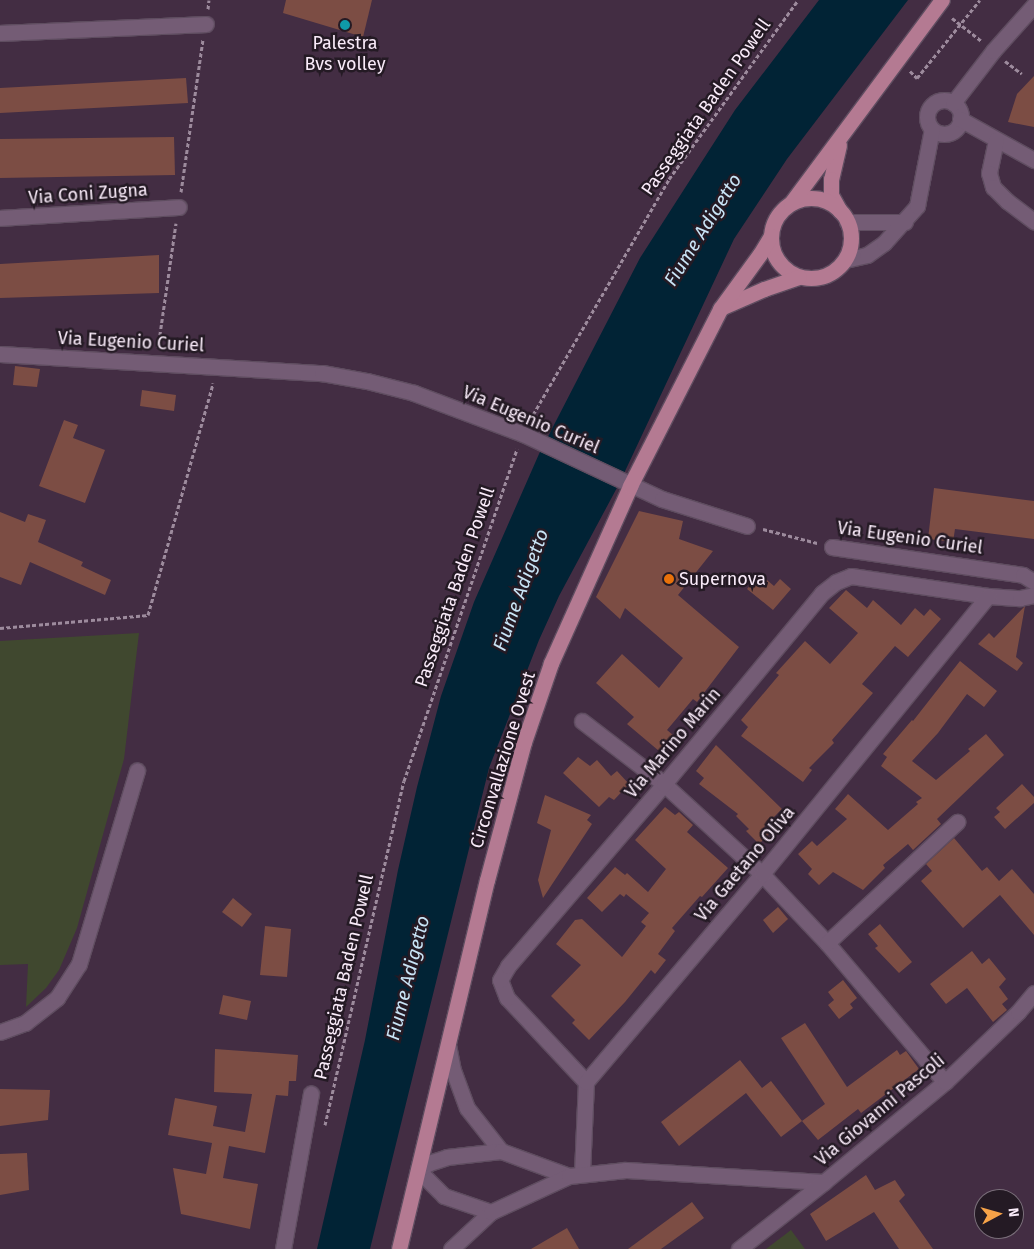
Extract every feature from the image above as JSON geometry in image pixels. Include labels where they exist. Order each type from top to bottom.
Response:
[{"type":"main road","points":[[844,132],[835,159],[831,180],[831,195],[851,234],[850,248],[845,260],[825,276],[812,278],[799,276],[787,270],[778,261],[772,249],[771,236],[774,223],[781,212],[791,204],[844,132],[942,0]]},
{"type":"main road","points":[[791,204],[804,199],[817,199],[829,203],[843,216]]},
{"type":"main road","name":"Circonvallazione Ovest","points":[[399,1249],[487,880],[524,742],[551,663],[626,483],[720,309],[771,236]]},
{"type":"main road","points":[[720,309],[799,276]]},
{"type":"street","points":[[953,103],[993,51],[1034,5]]},
{"type":"street","points":[[0,33],[206,24]]},
{"type":"street","points":[[943,100],[953,103],[960,112],[960,119],[957,127],[948,133],[937,132],[929,124],[928,113],[933,104],[943,100]]},
{"type":"street","points":[[960,119],[1034,160]]},
{"type":"street","points":[[845,260],[867,255],[884,243],[905,222],[917,206],[932,128]]},
{"type":"street","points":[[996,140],[989,173],[993,187],[1007,201],[1034,221]]},
{"type":"street","name":"Via Coni Zugna","points":[[0,218],[179,207]]},
{"type":"street","points":[[843,216],[905,222]]},
{"type":"street","name":"Via Eugenio Curiel","points":[[0,354],[322,373],[367,381],[414,393],[525,435],[626,483],[688,508],[747,526]]},
{"type":"street","name":"Via Eugenio Curiel","points":[[832,546],[1023,575],[1034,582]]},
{"type":"street","name":"Via Marino Marin","points":[[586,1082],[507,998],[500,980],[508,966],[664,784],[822,593],[836,582],[851,576],[988,596],[1020,598],[1034,595]]},
{"type":"street","name":"Via Gaetano Oliva","points":[[586,1082],[762,874],[988,596]]},
{"type":"street","points":[[582,721],[664,784],[762,874],[827,943],[945,1082]]},
{"type":"street","points":[[0,1032],[25,1023],[57,998],[79,964],[137,771]]},
{"type":"street","points":[[827,943],[958,822]]},
{"type":"street","name":"Via Giovanni Pascoli","points":[[576,1175],[626,1170],[824,1182],[945,1082],[1018,1012],[1034,993]]},
{"type":"street","points":[[448,1045],[453,1070],[467,1108],[501,1151]]},
{"type":"street","points":[[576,1175],[586,1082]]},
{"type":"street","points":[[283,1249],[311,1094]]},
{"type":"street","points":[[491,1212],[444,1196],[418,1170],[429,1163],[447,1157],[501,1151],[576,1175]]},
{"type":"street","points":[[451,1249],[491,1212],[576,1175]]},
{"type":"street","points":[[739,1249],[824,1182]]},
{"type":"path","points":[[156,363],[209,0]]},
{"type":"path","name":"Passeggiata Baden Powell","points":[[324,1128],[404,781],[525,435],[669,178],[798,0]]},
{"type":"path","points":[[897,61],[917,78],[980,0]]},
{"type":"path","points":[[0,628],[148,615],[218,366]]},
{"type":"path","name":"Via Eugenio Curiel","points":[[747,526],[832,546]]},
{"type":"green space","points":[[139,633],[124,759],[77,928],[59,970],[46,988],[26,1007],[28,964],[0,965],[0,641]]},
{"type":"green space","points":[[791,1230],[805,1249],[766,1249]]},
{"type":"water","name":"Fiume Adigetto","points":[[819,0],[908,0],[787,159],[734,239],[619,484],[559,596],[539,640],[489,768],[370,1249],[317,1249],[365,1040],[398,870],[417,787],[441,696],[474,602],[539,454],[640,258],[735,110]]},
{"type":"building","name":"Palestra Bvs volley","points":[[286,0],[372,0],[363,37],[283,13]]},
{"type":"building","points":[[1034,76],[1034,127],[1008,122],[1017,94]]},
{"type":"building","points":[[186,78],[188,103],[0,113],[0,88]]},
{"type":"building","points":[[174,137],[175,175],[0,178],[0,139]]},
{"type":"building","points":[[159,255],[159,293],[0,298],[0,264]]},
{"type":"building","points":[[15,366],[40,369],[37,387],[13,385]]},
{"type":"building","points":[[142,390],[176,395],[174,411],[140,406]]},
{"type":"building","points":[[64,420],[78,425],[73,438],[105,450],[85,503],[39,486]]},
{"type":"building","points":[[934,488],[1034,501],[1034,539],[955,529],[953,542],[928,539]]},
{"type":"building","points":[[639,511],[683,521],[679,539],[713,551],[678,595],[739,647],[697,702],[693,699],[667,730],[673,735],[659,751],[627,724],[634,717],[596,683],[622,654],[659,688],[683,658],[625,608],[620,619],[596,597]]},
{"type":"building","points":[[0,512],[25,522],[28,514],[46,520],[38,542],[83,562],[81,566],[111,580],[105,595],[30,562],[21,585],[0,577]]},
{"type":"building","points":[[760,574],[774,586],[780,579],[791,589],[773,610],[747,589]]},
{"type":"building","points":[[846,590],[867,608],[873,600],[901,625],[915,608],[924,616],[930,609],[941,619],[908,657],[895,646],[862,684],[873,693],[832,740],[834,743],[809,768],[812,770],[803,782],[741,736],[748,727],[741,720],[779,675],[776,673],[805,641],[830,664],[858,633],[829,608]]},
{"type":"building","points":[[1025,606],[1016,657],[1023,663],[1017,671],[978,644],[989,633],[994,638]]},
{"type":"building","points":[[960,661],[997,691],[984,707],[967,694],[938,733],[912,761],[936,780],[970,751],[968,749],[986,734],[1004,755],[937,819],[941,824],[913,850],[908,844],[883,865],[885,868],[863,890],[833,872],[819,885],[808,874],[812,869],[798,854],[812,841],[817,846],[847,819],[835,809],[848,794],[888,830],[918,804],[916,802],[922,798],[881,766],[887,757],[883,754],[913,721]]},
{"type":"building","points":[[716,745],[782,809],[764,827],[770,833],[759,844],[746,831],[749,829],[736,816],[738,814],[699,784],[704,778],[696,771]]},
{"type":"building","points":[[578,757],[590,766],[597,760],[611,776],[617,771],[629,784],[614,800],[609,797],[599,807],[563,773]]},
{"type":"building","points":[[1022,784],[1034,797],[1034,803],[1005,829],[994,817],[1000,812],[996,808]]},
{"type":"building","points":[[545,795],[591,815],[587,820],[592,824],[543,898],[538,880],[551,830],[537,823]]},
{"type":"building","points":[[665,807],[675,815],[679,812],[693,825],[687,832],[728,868],[672,928],[675,931],[658,954],[666,960],[655,974],[651,970],[625,1002],[589,1040],[572,1023],[575,1020],[551,996],[581,965],[556,944],[575,920],[582,919],[622,957],[646,926],[641,922],[649,913],[626,894],[624,897],[620,894],[602,912],[587,898],[615,867],[625,875],[627,873],[648,892],[666,869],[635,840]]},
{"type":"building","points":[[954,838],[982,871],[987,867],[999,881],[1012,869],[1034,894],[1034,935],[1000,895],[963,928],[921,881],[932,871],[926,864]]},
{"type":"building","points":[[233,898],[252,914],[242,927],[222,912]]},
{"type":"building","points":[[778,907],[788,919],[773,933],[763,920]]},
{"type":"building","points":[[880,924],[912,962],[899,973],[875,948],[878,946],[868,934]]},
{"type":"building","points":[[265,926],[291,929],[287,977],[260,975]]},
{"type":"building","points":[[972,951],[982,964],[989,958],[1006,979],[999,987],[1008,999],[1002,1004],[1007,1010],[993,1022],[967,988],[946,1004],[930,984]]},
{"type":"building","points":[[843,980],[857,998],[850,1004],[853,1008],[839,1019],[828,1005],[834,1000],[828,992]]},
{"type":"building","points":[[223,995],[251,1001],[247,1020],[219,1014]]},
{"type":"building","points":[[805,1023],[847,1087],[897,1050],[900,1055],[906,1051],[919,1069],[861,1113],[858,1109],[818,1140],[802,1121],[825,1104],[781,1038]]},
{"type":"building","points":[[215,1049],[298,1055],[296,1081],[289,1081],[288,1096],[276,1095],[265,1153],[229,1146],[223,1178],[258,1184],[250,1229],[181,1214],[173,1168],[206,1174],[212,1143],[168,1135],[175,1098],[217,1106],[213,1126],[245,1132],[252,1094],[214,1092]]},
{"type":"building","points":[[740,1060],[762,1088],[771,1081],[802,1121],[781,1137],[746,1093],[679,1146],[661,1122]]},
{"type":"building","points":[[0,1089],[50,1090],[48,1120],[0,1126]]},
{"type":"building","points":[[27,1153],[29,1190],[0,1195],[0,1154]]},
{"type":"building","points":[[866,1175],[875,1190],[895,1180],[905,1195],[899,1201],[933,1249],[899,1249],[874,1212],[826,1241],[810,1214]]},
{"type":"building","points":[[692,1202],[704,1218],[661,1249],[628,1249]]},
{"type":"building","points":[[567,1228],[579,1249],[531,1249]]},
{"type":"place","name":"Palestra Bvs volley","points":[[345,25]]},
{"type":"place","name":"Supernova","points":[[669,579]]}]
